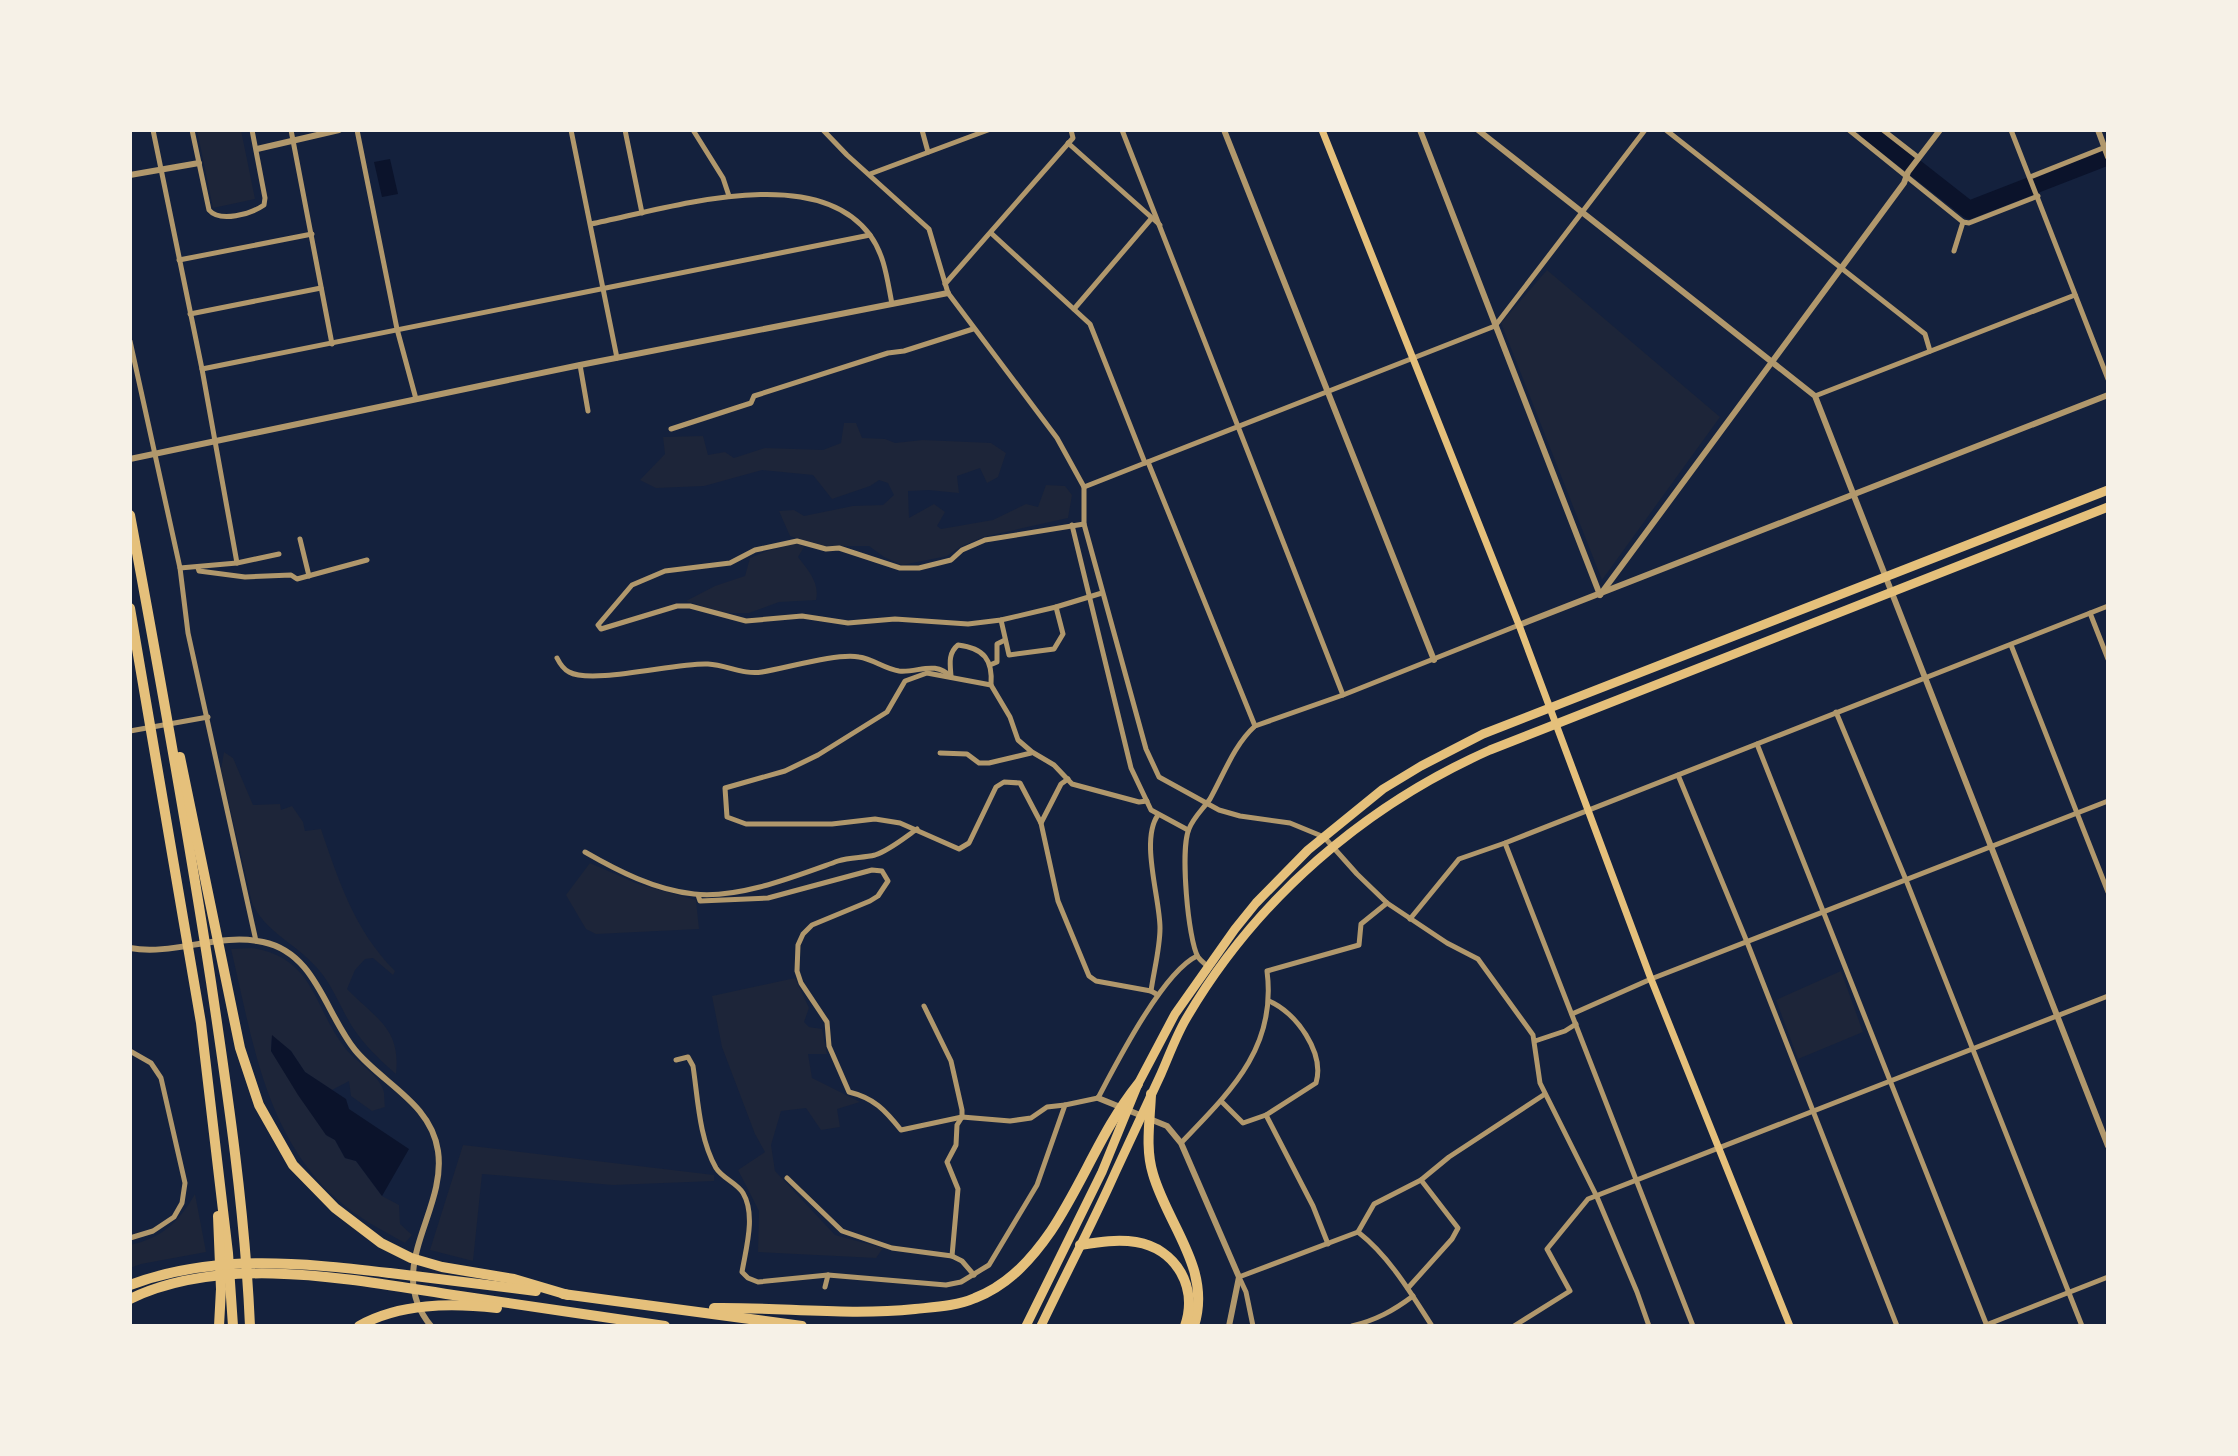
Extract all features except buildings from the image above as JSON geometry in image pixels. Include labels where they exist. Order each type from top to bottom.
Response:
[{"type":"highway","points":[[684,1309],[877,1313],[935,1307],[973,1299],[1008,1280],[1052,1229],[1138,1084],[1175,1014],[1207,966],[1256,903],[1324,837],[1383,789],[1483,734],[2108,490]]},
{"type":"highway","points":[[1041,1326],[1145,1117],[1151,1094],[1185,1020],[1244,934],[1299,874],[1333,847],[1393,804],[1459,764],[2108,507]]},
{"type":"highway","points":[[130,515],[161,682],[221,1049],[250,1326]]},
{"type":"highway","points":[[130,608],[201,1023],[216,1142],[226,1289],[233,1326]]},
{"type":"highway","points":[[161,682],[185,775],[240,1048],[259,1105],[293,1165],[335,1208],[381,1243],[401,1253],[442,1267],[514,1279],[568,1295]]},
{"type":"highway","points":[[1026,1326],[1102,1172],[1124,1108]]},
{"type":"highway","points":[[1145,1117],[1152,1173],[1194,1266],[1199,1291],[1194,1326]]},
{"type":"highway","points":[[1080,1245],[1119,1240],[1149,1245],[1163,1252],[1183,1275],[1189,1292],[1185,1326]]},
{"type":"highway","points":[[130,1285],[207,1265],[259,1262],[318,1265],[802,1326]]},
{"type":"highway","points":[[130,1299],[169,1285],[206,1277],[260,1274],[405,1288],[665,1326]]},
{"type":"highway","points":[[219,1326],[226,1289]]},
{"type":"highway","points":[[359,1326],[407,1309],[439,1306],[567,1312]]},
{"type":"main road","points":[[1322,130],[1519,625],[1651,979],[1790,1326]]},
{"type":"street","points":[[153,130],[202,369],[237,563]]},
{"type":"street","points":[[192,130],[209,210],[220,217],[256,211],[264,205],[252,130]]},
{"type":"street","points":[[291,130],[332,344]]},
{"type":"street","points":[[257,149],[339,130]]},
{"type":"street","points":[[357,130],[397,329],[416,399]]},
{"type":"street","points":[[571,130],[617,358]]},
{"type":"street","points":[[625,130],[642,213]]},
{"type":"street","points":[[693,130],[723,178],[729,196]]},
{"type":"street","points":[[823,130],[929,229],[948,293],[1057,438],[1084,487],[1084,524],[1152,766],[1159,777],[1230,814],[1290,823],[1324,837],[1387,903],[1447,943],[1478,959],[1530,1030],[1535,1041],[1538,1076],[1545,1094],[1597,1197],[1649,1326]]},
{"type":"street","points":[[922,130],[928,152]]},
{"type":"street","points":[[870,174],[988,130]]},
{"type":"street","points":[[945,284],[1073,138],[1071,130]]},
{"type":"street","points":[[1122,130],[1343,695]]},
{"type":"street","points":[[1224,130],[1434,660]]},
{"type":"street","points":[[1420,130],[1600,595]]},
{"type":"street","points":[[1478,130],[1815,396],[2108,1146]]},
{"type":"street","points":[[1084,487],[1495,326],[1645,130]]},
{"type":"street","points":[[1666,130],[1925,334],[1930,351]]},
{"type":"street","points":[[1849,130],[1963,222],[1969,223],[2037,194]]},
{"type":"street","points":[[1883,130],[1918,160]]},
{"type":"street","points":[[1600,595],[1940,130]]},
{"type":"street","points":[[2011,130],[2108,379]]},
{"type":"street","points":[[2031,179],[2107,150],[2098,130]]},
{"type":"street","points":[[1068,143],[1161,226]]},
{"type":"street","points":[[130,175],[199,163]]},
{"type":"street","points":[[591,224],[729,196],[797,195],[826,203],[852,216],[870,235],[884,261],[892,304]]},
{"type":"street","points":[[1074,309],[1151,219]]},
{"type":"street","points":[[1954,251],[1963,222]]},
{"type":"street","points":[[991,233],[1090,324],[1255,726]]},
{"type":"street","points":[[179,260],[312,234]]},
{"type":"street","points":[[202,369],[870,235]]},
{"type":"street","points":[[190,314],[321,288]]},
{"type":"street","points":[[130,459],[580,365],[948,293]]},
{"type":"street","points":[[1815,396],[2075,295]]},
{"type":"street","points":[[671,429],[751,403],[754,396],[973,329]]},
{"type":"street","points":[[130,341],[180,568],[188,633],[256,941]]},
{"type":"street","points":[[580,365],[588,411]]},
{"type":"street","points":[[1207,966],[1197,956],[1185,884],[1184,856],[1188,830],[1207,803],[1241,740],[1255,726],[1434,660],[2108,395]]},
{"type":"street","points":[[1084,524],[985,540],[962,550],[951,560],[919,568],[900,568],[839,548],[826,549],[797,541],[755,550],[730,563],[665,571],[632,585],[598,625],[601,629],[677,606],[690,606],[746,621],[802,616],[848,623],[895,619],[968,624],[1001,620],[1102,593]]},
{"type":"street","points":[[1072,525],[1131,768],[1151,810],[1188,830]]},
{"type":"street","points":[[300,539],[309,576]]},
{"type":"street","points":[[180,568],[237,563],[279,554]]},
{"type":"street","points":[[198,568],[199,571],[245,577],[291,575],[297,579],[367,560]]},
{"type":"street","points":[[1410,919],[1459,859],[2108,606]]},
{"type":"street","points":[[1001,620],[1009,655],[1054,649],[1063,634],[1056,607]]},
{"type":"street","points":[[2090,613],[2108,659]]},
{"type":"street","points":[[990,665],[997,662],[997,644],[1005,640]]},
{"type":"street","points":[[951,677],[953,649],[958,645],[972,646],[987,658],[993,670],[991,685],[1010,717],[1018,740],[1054,765],[1072,784],[1139,802],[1147,801]]},
{"type":"street","points":[[2011,645],[2108,892]]},
{"type":"street","points":[[557,658],[570,673],[581,675],[710,664],[747,673],[858,656],[896,671],[925,667],[945,671],[951,677]]},
{"type":"street","points":[[991,685],[927,673],[905,681],[887,712],[818,755],[785,771],[725,788],[727,817],[746,824],[832,824],[875,819],[917,829],[959,849],[969,843],[996,787],[1004,782],[1020,783],[1041,823],[1058,901],[1089,976],[1096,981],[1158,995]]},
{"type":"street","points":[[1836,712],[1906,880],[2082,1326]]},
{"type":"street","points":[[130,731],[208,717]]},
{"type":"street","points":[[1757,744],[1986,1326],[2108,1277]]},
{"type":"street","points":[[940,753],[967,754],[979,763],[989,763],[1032,752]]},
{"type":"street","points":[[1678,775],[1747,942],[1897,1326]]},
{"type":"street","points":[[1041,823],[1061,784],[1068,779]]},
{"type":"street","points":[[1572,1014],[1651,979],[2108,801]]},
{"type":"street","points":[[1151,991],[1161,929],[1151,845],[1154,821],[1158,815]]},
{"type":"street","points":[[585,852],[623,873],[679,892],[698,895],[741,890],[843,860],[883,852],[917,829]]},
{"type":"street","points":[[1505,843],[1693,1326]]},
{"type":"street","points":[[698,895],[700,901],[768,898],[872,870],[882,871],[888,881],[878,896],[812,925],[803,934],[796,956],[801,983],[827,1022],[829,1046],[849,1092],[863,1095],[883,1107],[901,1130],[962,1117],[1010,1121],[1031,1118],[1047,1107],[1098,1098],[1167,1126],[1181,1143],[1246,1292],[1253,1326]]},
{"type":"street","points":[[1181,1143],[1242,1076],[1254,1055],[1269,1001],[1267,971],[1359,945],[1361,924],[1387,903]]},
{"type":"street","points":[[130,948],[148,951],[232,940],[256,941],[282,948],[297,958],[314,980],[356,1051],[414,1103],[428,1121],[438,1149],[438,1178],[412,1274],[417,1302],[431,1326]]},
{"type":"street","points":[[1098,1098],[1158,995],[1188,960],[1197,956]]},
{"type":"street","points":[[1514,1326],[1570,1291],[1547,1249],[1588,1199],[2108,996]]},
{"type":"street","points":[[1221,1101],[1243,1123],[1266,1115],[1316,1083],[1319,1069],[1301,1027],[1284,1007],[1269,1001]]},
{"type":"street","points":[[924,1006],[951,1061],[962,1117],[957,1125],[956,1145],[947,1162],[958,1189],[952,1256]]},
{"type":"street","points":[[1535,1041],[1576,1024]]},
{"type":"street","points":[[130,1051],[151,1063],[161,1078],[185,1183],[182,1203],[174,1217],[153,1231],[130,1238]]},
{"type":"street","points":[[676,1060],[688,1057],[693,1066],[707,1144],[717,1170],[742,1191],[747,1202],[749,1218],[742,1272],[758,1282],[828,1275],[946,1285],[974,1275],[989,1265],[1037,1185],[1065,1105]]},
{"type":"street","points":[[1239,1277],[1358,1232],[1374,1204],[1421,1180],[1449,1157],[1545,1094]]},
{"type":"street","points":[[1266,1115],[1313,1206],[1328,1244]]},
{"type":"street","points":[[787,1178],[842,1231],[892,1248],[952,1256],[962,1261],[974,1275]]},
{"type":"street","points":[[1408,1288],[1452,1239],[1458,1228],[1421,1180]]},
{"type":"street","points":[[1358,1232],[1372,1244],[1408,1288],[1432,1326]]},
{"type":"street","points":[[825,1287],[828,1275]]},
{"type":"street","points":[[1229,1326],[1239,1277]]},
{"type":"street","points":[[1352,1326],[1394,1311],[1413,1296]]},
{"type":"shaded area","points":[[197,130],[241,130],[255,199],[213,208]]},
{"type":"shaded area","points":[[390,159],[398,194],[382,197],[374,162]]},
{"type":"shaded area","points":[[1547,270],[1720,417],[1602,580],[1501,323]]},
{"type":"shaded area","points":[[844,423],[856,423],[862,438],[885,439],[895,443],[923,440],[991,443],[1006,453],[998,477],[987,483],[980,468],[957,476],[959,493],[908,491],[909,518],[934,504],[945,512],[937,526],[941,529],[993,520],[1026,504],[1038,507],[1046,485],[1065,486],[1072,495],[1068,518],[983,537],[947,556],[902,565],[869,546],[821,546],[790,536],[779,511],[794,510],[804,516],[853,506],[883,505],[894,495],[888,483],[879,480],[832,499],[813,475],[762,470],[704,486],[656,488],[640,480],[665,454],[663,437],[703,436],[708,455],[725,452],[734,458],[765,448],[823,450],[841,443]]},
{"type":"shaded area","points":[[797,543],[804,547],[798,557],[815,582],[816,600],[779,602],[749,613],[724,613],[686,601],[715,586],[745,576],[750,558]]},
{"type":"shaded area","points":[[224,752],[233,758],[253,805],[280,804],[281,810],[292,806],[305,831],[321,829],[342,887],[359,922],[381,956],[395,971],[393,975],[373,958],[365,959],[355,970],[347,989],[377,1017],[390,1035],[397,1058],[396,1074],[358,1035],[318,969],[265,922],[252,903],[221,769]]},
{"type":"shaded area","points":[[590,863],[638,884],[696,900],[699,929],[596,934],[586,929],[566,895]]},
{"type":"shaded area","points":[[252,948],[273,953],[301,973],[345,1048],[380,1083],[385,1107],[372,1111],[351,1096],[349,1081],[332,1090],[305,1072],[291,1051],[272,1036],[271,1051],[326,1135],[335,1140],[345,1158],[356,1161],[382,1196],[399,1205],[400,1224],[412,1235],[405,1243],[338,1200],[313,1175],[293,1147],[265,1084],[231,949]]},
{"type":"shaded area","points":[[1841,971],[1863,1032],[1798,1059],[1776,1000]]},
{"type":"shaded area","points":[[795,978],[809,1008],[804,1022],[809,1027],[822,1029],[827,1054],[808,1054],[812,1078],[860,1102],[837,1109],[840,1127],[821,1130],[806,1108],[781,1111],[771,1145],[775,1171],[835,1235],[883,1248],[876,1258],[758,1252],[759,1211],[738,1170],[765,1152],[755,1134],[722,1047],[712,996]]},
{"type":"shaded area","points":[[272,1035],[291,1051],[305,1072],[346,1099],[349,1109],[409,1149],[382,1196],[356,1161],[345,1158],[335,1140],[326,1135],[298,1095],[271,1051]]},
{"type":"shaded area","points":[[463,1145],[714,1175],[714,1181],[613,1185],[482,1174],[473,1261],[430,1250]]},
{"type":"shaded area","points":[[195,1194],[206,1252],[130,1268],[130,1245],[151,1238],[168,1227],[183,1213]]},
{"type":"waterway","points":[[1867,130],[1969,210],[2108,156]]}]
